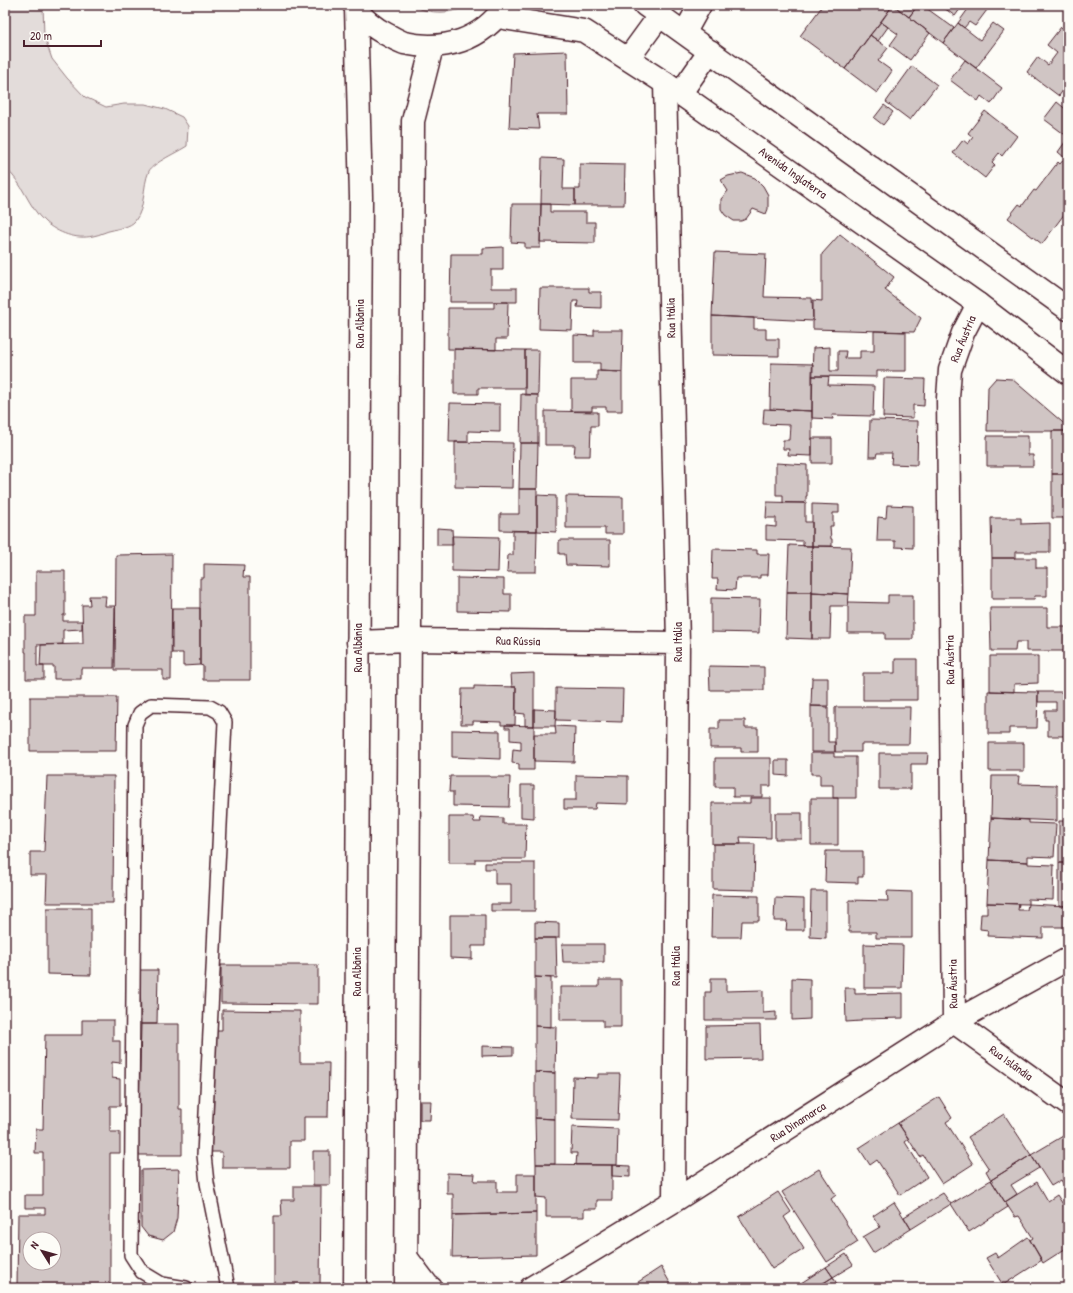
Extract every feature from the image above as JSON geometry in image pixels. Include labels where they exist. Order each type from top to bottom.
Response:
[{"type":"main road","points":[[685,32],[700,5]]},
{"type":"main road","points":[[352,6],[376,29],[403,42],[432,47],[457,43],[479,33],[502,11]]},
{"type":"main road","name":"Rua Albânia","points":[[352,6],[361,197],[355,1288]]},
{"type":"main road","points":[[628,59],[652,10],[685,32],[1068,309]]},
{"type":"main road","name":"Avenida Inglaterra","points":[[502,11],[584,31],[628,59],[673,88],[978,304],[1068,373]]},
{"type":"main road","points":[[406,1288],[413,120],[432,47]]},
{"type":"main road","points":[[673,88],[710,51]]},
{"type":"main road","name":"Rua Itália","points":[[673,88],[678,642],[674,1201]]},
{"type":"main road","name":"Rua Áustria","points":[[954,1022],[948,398],[950,370],[963,333],[978,304]]},
{"type":"main road","name":"Rua Rússia","points":[[358,642],[409,640],[678,642]]},
{"type":"main road","name":"Rua Dinamarca","points":[[531,1288],[674,1201],[954,1022],[1068,959]]},
{"type":"main road","name":"Rua Islândia","points":[[954,1022],[1068,1104]]},
{"type":"main road","points":[[406,1257],[431,1288]]},
{"type":"lane","points":[[186,1288],[162,1284],[142,1272],[131,1255],[135,725],[140,713],[151,705],[210,707],[219,712],[225,722],[204,1155],[207,1183],[228,1288]]},
{"type":"shaded area","points":[[5,5],[43,5],[44,36],[52,59],[85,97],[106,107],[124,104],[145,104],[165,109],[182,117],[188,126],[187,146],[160,161],[149,171],[145,184],[141,210],[135,221],[130,225],[87,237],[68,235],[61,232],[50,226],[39,216],[16,180],[5,168]]},
{"type":"shaded area","points":[[412,5],[470,5],[449,12],[433,12]]},
{"type":"building","points":[[823,5],[893,5],[845,69],[800,36]]},
{"type":"building","points":[[893,5],[918,5],[909,17]]},
{"type":"building","points":[[893,5],[930,33],[910,60],[890,45],[898,34],[881,22]]},
{"type":"building","points":[[918,5],[922,5],[954,28],[943,43],[909,17]]},
{"type":"building","points":[[940,5],[963,5],[955,16]]},
{"type":"building","points":[[971,5],[980,5],[987,10],[975,26],[969,22],[964,28],[958,23]]},
{"type":"building","points":[[881,22],[888,27],[878,41],[870,35]]},
{"type":"building","points":[[958,23],[980,40],[993,23],[1004,31],[976,68],[943,43]]},
{"type":"building","points":[[1061,27],[1068,32],[1068,83],[1059,96],[1027,72],[1038,57],[1048,65],[1057,53],[1047,45]]},
{"type":"building","points":[[870,35],[888,48],[878,61],[892,71],[877,93],[845,69]]},
{"type":"building","points":[[567,51],[568,114],[537,114],[539,129],[509,128],[513,53]]},
{"type":"building","points":[[965,60],[1002,88],[991,104],[981,96],[978,101],[950,80]]},
{"type":"building","points":[[912,66],[937,85],[910,120],[886,102]]},
{"type":"building","points":[[1057,102],[1068,111],[1068,137],[1044,119]]},
{"type":"building","points":[[884,105],[893,112],[883,125],[874,118]]},
{"type":"building","points":[[985,111],[1017,136],[1002,156],[999,153],[992,162],[995,165],[985,178],[953,153],[963,140],[968,144],[973,137],[968,133]]},
{"type":"building","points":[[1068,138],[1068,209],[1042,244],[1008,218],[1019,204],[1022,206],[1034,190],[1036,191],[1058,162],[1060,164],[1065,158],[1058,152]]},
{"type":"building","points":[[542,158],[564,159],[563,189],[575,189],[575,205],[541,204]]},
{"type":"building","points":[[580,164],[625,165],[624,205],[575,205],[575,189],[580,189]]},
{"type":"building","points":[[742,173],[755,178],[763,186],[768,195],[768,209],[766,214],[753,209],[746,219],[734,221],[725,215],[721,209],[721,199],[728,191],[721,180],[728,176]]},
{"type":"building","points":[[512,204],[541,204],[540,248],[525,248],[525,243],[511,242]]},
{"type":"building","points":[[541,204],[550,204],[550,212],[586,212],[586,222],[595,222],[595,243],[540,242]]},
{"type":"building","points":[[840,234],[894,277],[885,290],[921,318],[914,332],[813,329],[813,300],[822,301],[822,254]]},
{"type":"building","points":[[503,247],[503,270],[491,270],[491,288],[517,288],[517,302],[450,302],[451,254],[483,254],[483,248]]},
{"type":"building","points":[[715,252],[766,254],[764,297],[812,298],[813,321],[712,316]]},
{"type":"building","points":[[540,288],[589,288],[589,292],[601,292],[601,308],[577,307],[578,301],[573,301],[572,330],[539,329]]},
{"type":"building","points":[[494,302],[508,302],[507,339],[496,339],[496,350],[448,349],[448,308],[494,308]]},
{"type":"building","points":[[712,316],[754,318],[754,329],[766,329],[766,339],[779,339],[779,356],[712,355]]},
{"type":"building","points":[[594,330],[623,330],[622,372],[600,371],[600,363],[574,363],[574,335],[594,336]]},
{"type":"building","points":[[874,331],[906,332],[906,371],[877,371],[877,377],[812,376],[813,348],[830,347],[830,371],[838,371],[838,351],[846,351],[845,358],[860,358],[860,351],[874,351]]},
{"type":"building","points":[[454,349],[525,350],[525,388],[478,388],[478,394],[454,394]]},
{"type":"building","points":[[525,350],[539,350],[538,395],[525,395]]},
{"type":"building","points":[[771,363],[813,364],[812,411],[770,409]]},
{"type":"building","points":[[597,371],[622,372],[622,411],[606,411],[606,407],[592,407],[592,411],[571,411],[571,380],[597,380]]},
{"type":"building","points":[[812,376],[829,376],[828,385],[874,386],[873,416],[832,415],[833,419],[812,418]]},
{"type":"building","points":[[884,378],[925,379],[924,406],[913,405],[913,418],[883,417]]},
{"type":"building","points":[[996,378],[1012,379],[1068,427],[1068,431],[987,431],[988,387]]},
{"type":"building","points":[[521,394],[538,395],[538,443],[520,443]]},
{"type":"building","points":[[450,403],[500,404],[500,432],[468,431],[468,442],[449,442]]},
{"type":"building","points":[[764,409],[812,411],[812,456],[788,455],[789,449],[783,449],[783,440],[789,440],[790,425],[763,424]]},
{"type":"building","points":[[545,411],[598,412],[598,426],[591,426],[590,456],[574,456],[575,445],[545,445]]},
{"type":"building","points":[[870,420],[918,421],[917,465],[891,464],[892,453],[877,453],[876,457],[869,457]]},
{"type":"building","points":[[1052,431],[1068,431],[1068,474],[1052,474]]},
{"type":"building","points":[[987,436],[1028,436],[1028,455],[1033,455],[1033,466],[987,466]]},
{"type":"building","points":[[812,438],[832,438],[832,463],[812,463]]},
{"type":"building","points":[[455,442],[513,443],[512,488],[455,487]]},
{"type":"building","points":[[520,443],[538,443],[537,489],[519,489]]},
{"type":"building","points":[[776,463],[807,465],[806,503],[783,503],[783,495],[776,495]]},
{"type":"building","points":[[1052,474],[1068,474],[1068,518],[1052,518]]},
{"type":"building","points":[[519,489],[537,489],[537,531],[500,530],[500,514],[519,514]]},
{"type":"building","points":[[537,495],[556,496],[556,532],[537,531]]},
{"type":"building","points":[[566,496],[623,497],[623,534],[605,534],[605,528],[566,528]]},
{"type":"building","points":[[767,502],[805,503],[805,522],[812,522],[812,546],[803,546],[803,541],[766,540],[766,526],[776,527],[776,518],[766,518]]},
{"type":"building","points":[[812,504],[839,505],[839,513],[833,513],[833,526],[830,526],[832,546],[812,546]]},
{"type":"building","points":[[887,505],[913,506],[913,548],[895,547],[895,541],[877,541],[878,517],[886,518]]},
{"type":"building","points":[[991,518],[1021,518],[1021,524],[1050,523],[1050,552],[1015,552],[1015,558],[992,558]]},
{"type":"building","points":[[437,528],[452,529],[453,545],[437,545]]},
{"type":"building","points":[[513,531],[537,531],[536,572],[507,572],[508,555],[513,555]]},
{"type":"building","points":[[452,536],[499,537],[498,572],[452,571]]},
{"type":"building","points":[[559,540],[610,540],[610,566],[566,565],[565,554],[559,554]]},
{"type":"building","points":[[789,545],[812,546],[812,592],[787,592]]},
{"type":"building","points":[[812,546],[851,547],[849,594],[812,592]]},
{"type":"building","points":[[713,549],[757,550],[757,554],[769,554],[768,575],[760,575],[760,578],[736,578],[735,590],[717,589],[718,579],[712,579]]},
{"type":"building","points":[[172,554],[171,680],[163,680],[163,670],[115,670],[116,555]]},
{"type":"building","points":[[992,558],[1036,558],[1036,568],[1047,568],[1047,596],[1035,596],[1034,599],[992,599]]},
{"type":"building","points":[[204,564],[244,565],[243,577],[250,577],[250,680],[203,680],[203,666],[200,665],[200,578],[204,578]]},
{"type":"building","points":[[36,571],[65,571],[65,615],[63,615],[63,621],[82,621],[82,629],[63,630],[63,644],[37,645],[37,666],[44,666],[44,679],[26,679],[25,616],[36,616]]},
{"type":"building","points":[[457,578],[504,579],[504,594],[511,594],[511,612],[457,611]]},
{"type":"building","points":[[787,592],[812,592],[812,639],[786,638]]},
{"type":"building","points":[[812,592],[849,594],[848,606],[831,606],[830,639],[812,639]]},
{"type":"building","points":[[888,595],[913,595],[913,639],[885,639],[885,633],[848,633],[848,602],[888,603]]},
{"type":"building","points":[[89,596],[106,596],[105,606],[115,606],[114,668],[81,668],[81,679],[54,679],[54,666],[40,666],[41,645],[83,644],[82,605],[90,605]]},
{"type":"building","points":[[711,598],[760,599],[759,633],[711,632]]},
{"type":"building","points":[[172,608],[200,608],[200,665],[183,666],[183,653],[172,653]]},
{"type":"building","points":[[990,608],[1047,608],[1047,627],[1068,627],[1068,651],[1026,651],[1026,642],[1016,642],[1015,651],[991,651]]},
{"type":"building","points":[[990,656],[1038,656],[1038,683],[1014,684],[1014,692],[990,691]]},
{"type":"building","points":[[895,659],[917,659],[917,700],[863,700],[863,673],[895,673]]},
{"type":"building","points":[[709,666],[764,667],[764,690],[710,690]]},
{"type":"building","points":[[534,673],[534,726],[525,726],[525,714],[516,713],[516,687],[512,687],[511,674]]},
{"type":"building","points":[[812,678],[828,678],[828,706],[811,706]]},
{"type":"building","points":[[474,686],[516,687],[515,725],[501,725],[501,722],[473,721],[473,724],[461,724],[462,689],[474,689]]},
{"type":"building","points":[[556,688],[623,689],[622,722],[556,720]]},
{"type":"building","points":[[988,691],[1038,692],[1037,728],[1009,728],[1009,734],[988,734]]},
{"type":"building","points":[[1038,692],[1068,692],[1068,736],[1048,736],[1048,720],[1045,720],[1045,710],[1056,710],[1056,702],[1038,702]]},
{"type":"building","points":[[30,697],[117,697],[116,751],[30,751]]},
{"type":"building","points":[[811,706],[828,707],[828,742],[835,742],[835,752],[811,752]]},
{"type":"building","points":[[835,707],[910,707],[909,744],[861,744],[861,752],[835,752]]},
{"type":"building","points":[[534,709],[556,710],[555,726],[534,726]]},
{"type":"building","points":[[719,720],[745,720],[745,728],[758,728],[758,752],[741,752],[741,748],[710,748],[710,729],[719,729]]},
{"type":"building","points":[[505,725],[534,726],[534,770],[519,770],[519,764],[512,763],[513,749],[521,750],[521,741],[510,740],[510,728],[505,728]]},
{"type":"building","points":[[555,726],[575,727],[574,762],[534,761],[534,734],[556,734]]},
{"type":"building","points":[[452,730],[500,731],[500,759],[452,757]]},
{"type":"building","points":[[989,743],[1024,743],[1024,771],[989,771]]},
{"type":"building","points":[[811,753],[834,753],[834,757],[856,757],[856,798],[833,798],[833,785],[820,785],[820,774],[811,774]]},
{"type":"building","points":[[879,753],[928,753],[927,764],[911,764],[911,789],[879,789]]},
{"type":"building","points":[[715,758],[771,758],[771,786],[762,786],[762,797],[733,797],[733,787],[715,787]]},
{"type":"building","points":[[775,760],[788,760],[788,776],[775,775]]},
{"type":"building","points":[[576,775],[628,776],[628,804],[596,803],[595,809],[564,809],[564,800],[576,800]]},
{"type":"building","points":[[47,776],[114,776],[113,903],[46,903],[47,875],[30,875],[30,852],[44,852]]},
{"type":"building","points":[[450,776],[510,777],[509,807],[453,806],[453,792],[449,792]]},
{"type":"building","points":[[992,776],[1019,776],[1018,784],[1057,785],[1057,821],[991,818]]},
{"type":"building","points":[[521,785],[534,785],[534,818],[521,817]]},
{"type":"building","points":[[750,798],[771,798],[771,838],[740,837],[741,844],[712,844],[712,803],[750,803]]},
{"type":"building","points":[[811,798],[838,798],[838,845],[811,845]]},
{"type":"building","points":[[775,813],[802,813],[802,839],[775,839]]},
{"type":"building","points":[[449,817],[473,817],[474,822],[481,822],[480,817],[503,818],[503,824],[526,824],[525,859],[475,859],[475,863],[449,863]]},
{"type":"building","points":[[991,818],[1029,820],[1029,823],[1056,824],[1054,857],[1028,856],[1028,862],[989,860]]},
{"type":"building","points":[[1059,821],[1068,821],[1068,863],[1059,863]]},
{"type":"building","points":[[713,844],[755,844],[754,890],[713,889]]},
{"type":"building","points":[[826,851],[863,851],[863,877],[858,877],[858,883],[825,882]]},
{"type":"building","points":[[989,860],[1054,865],[1053,900],[1028,899],[1028,904],[987,903]]},
{"type":"building","points":[[485,863],[535,863],[535,911],[491,911],[491,904],[511,904],[511,884],[495,884],[495,869],[485,869]]},
{"type":"building","points":[[1059,863],[1068,863],[1068,906],[1059,906]]},
{"type":"building","points":[[811,891],[826,891],[826,938],[810,937]]},
{"type":"building","points":[[887,891],[912,892],[912,938],[876,938],[876,932],[849,932],[849,900],[888,901]]},
{"type":"building","points":[[712,895],[759,896],[759,921],[742,921],[741,937],[711,937]]},
{"type":"building","points":[[775,898],[804,899],[804,930],[786,930],[787,921],[774,921]]},
{"type":"building","points":[[987,903],[1019,904],[1018,910],[1027,910],[1028,904],[1068,906],[1068,927],[1043,927],[1043,938],[987,936],[988,930],[980,929],[981,914],[987,914]]},
{"type":"building","points":[[47,908],[91,908],[91,975],[47,974]]},
{"type":"building","points":[[450,915],[485,915],[485,946],[472,946],[472,959],[450,958]]},
{"type":"building","points":[[535,922],[559,923],[559,938],[535,938]]},
{"type":"building","points":[[535,938],[556,938],[557,978],[535,977]]},
{"type":"building","points":[[562,944],[604,944],[604,962],[563,962]]},
{"type":"building","points":[[864,944],[903,945],[902,988],[864,988]]},
{"type":"building","points":[[221,965],[318,965],[318,1004],[221,1003]]},
{"type":"building","points":[[140,970],[158,970],[157,1024],[141,1024]]},
{"type":"building","points":[[535,977],[551,978],[551,1027],[535,1026]]},
{"type":"building","points":[[711,978],[726,978],[726,991],[763,990],[763,1013],[776,1012],[776,1020],[705,1020],[705,992],[711,992]]},
{"type":"building","points":[[792,978],[810,979],[810,1019],[792,1020]]},
{"type":"building","points":[[599,980],[621,980],[621,1027],[603,1027],[603,1020],[560,1020],[560,987],[599,987]]},
{"type":"building","points":[[845,988],[855,988],[855,994],[903,993],[903,1018],[861,1019],[861,1021],[846,1022]]},
{"type":"building","points":[[222,1010],[300,1011],[300,1063],[329,1063],[328,1117],[304,1117],[304,1141],[290,1141],[290,1168],[222,1168],[222,1152],[211,1152],[211,1030],[222,1030]]},
{"type":"building","points":[[82,1020],[113,1020],[113,1041],[120,1041],[120,1063],[112,1062],[112,1078],[120,1079],[120,1106],[110,1106],[110,1132],[120,1132],[120,1153],[110,1153],[110,1285],[120,1285],[120,1288],[17,1288],[18,1214],[45,1214],[45,1208],[25,1208],[25,1195],[43,1195],[43,1153],[35,1153],[36,1129],[43,1129],[45,1035],[82,1035]]},
{"type":"building","points":[[141,1024],[179,1024],[179,1109],[182,1109],[182,1155],[138,1155]]},
{"type":"building","points":[[760,1025],[761,1058],[706,1059],[706,1026]]},
{"type":"building","points":[[535,1026],[556,1027],[555,1073],[535,1072]]},
{"type":"building","points":[[482,1046],[513,1047],[513,1055],[482,1056]]},
{"type":"building","points":[[535,1072],[555,1073],[555,1119],[535,1118]]},
{"type":"building","points":[[598,1074],[620,1074],[618,1120],[572,1119],[573,1077],[598,1078]]},
{"type":"building","points":[[939,1097],[952,1118],[946,1122],[973,1164],[942,1184],[923,1155],[920,1157],[898,1123]]},
{"type":"building","points":[[420,1101],[431,1101],[430,1120],[420,1120]]},
{"type":"building","points":[[1004,1114],[1031,1155],[991,1180],[986,1171],[989,1169],[968,1137]]},
{"type":"building","points":[[535,1118],[555,1119],[555,1164],[536,1164]]},
{"type":"building","points":[[898,1123],[909,1139],[905,1142],[927,1177],[900,1195],[877,1160],[870,1165],[859,1148]]},
{"type":"building","points":[[572,1127],[618,1129],[617,1165],[576,1165],[577,1153],[571,1153]]},
{"type":"building","points":[[1063,1136],[1068,1143],[1068,1203],[1062,1193],[1067,1190],[1061,1180],[1051,1186],[1031,1155]]},
{"type":"building","points":[[313,1151],[330,1151],[330,1185],[313,1185]]},
{"type":"building","points":[[1031,1155],[1039,1168],[1011,1185],[1017,1194],[1005,1202],[991,1180]]},
{"type":"building","points":[[536,1164],[612,1165],[612,1200],[597,1200],[597,1209],[584,1209],[584,1217],[546,1217],[546,1198],[536,1197]]},
{"type":"building","points":[[612,1165],[630,1166],[630,1177],[612,1176]]},
{"type":"building","points":[[179,1169],[177,1218],[173,1232],[163,1240],[148,1236],[141,1227],[141,1170]]},
{"type":"building","points":[[819,1169],[836,1195],[831,1199],[858,1242],[827,1262],[782,1192]]},
{"type":"building","points":[[447,1173],[475,1174],[474,1181],[497,1181],[497,1192],[517,1192],[517,1174],[536,1174],[536,1213],[453,1215],[453,1194],[447,1194]]},
{"type":"building","points":[[991,1180],[1008,1207],[969,1232],[951,1204]]},
{"type":"building","points":[[1037,1182],[1048,1201],[1057,1195],[1068,1212],[1068,1247],[1043,1263],[1030,1240],[1033,1238],[1019,1216],[1015,1217],[1005,1202]]},
{"type":"building","points":[[294,1186],[321,1186],[320,1288],[274,1288],[274,1216],[282,1216],[281,1200],[294,1200]]},
{"type":"building","points":[[778,1192],[791,1212],[784,1217],[804,1249],[772,1269],[739,1217]]},
{"type":"building","points":[[943,1193],[951,1204],[911,1229],[904,1217]]},
{"type":"building","points":[[894,1202],[911,1229],[873,1253],[863,1237],[880,1227],[873,1216]]},
{"type":"building","points":[[536,1213],[536,1255],[452,1257],[453,1215]]},
{"type":"building","points":[[1028,1237],[1042,1260],[1003,1285],[986,1258],[995,1253],[998,1258]]},
{"type":"building","points":[[846,1254],[853,1265],[833,1277],[826,1267]]},
{"type":"building","points":[[661,1267],[673,1288],[629,1288]]},
{"type":"building","points":[[826,1267],[833,1277],[815,1288],[805,1288],[801,1283]]},
{"type":"building","points":[[833,1277],[839,1288],[816,1288]]}]
